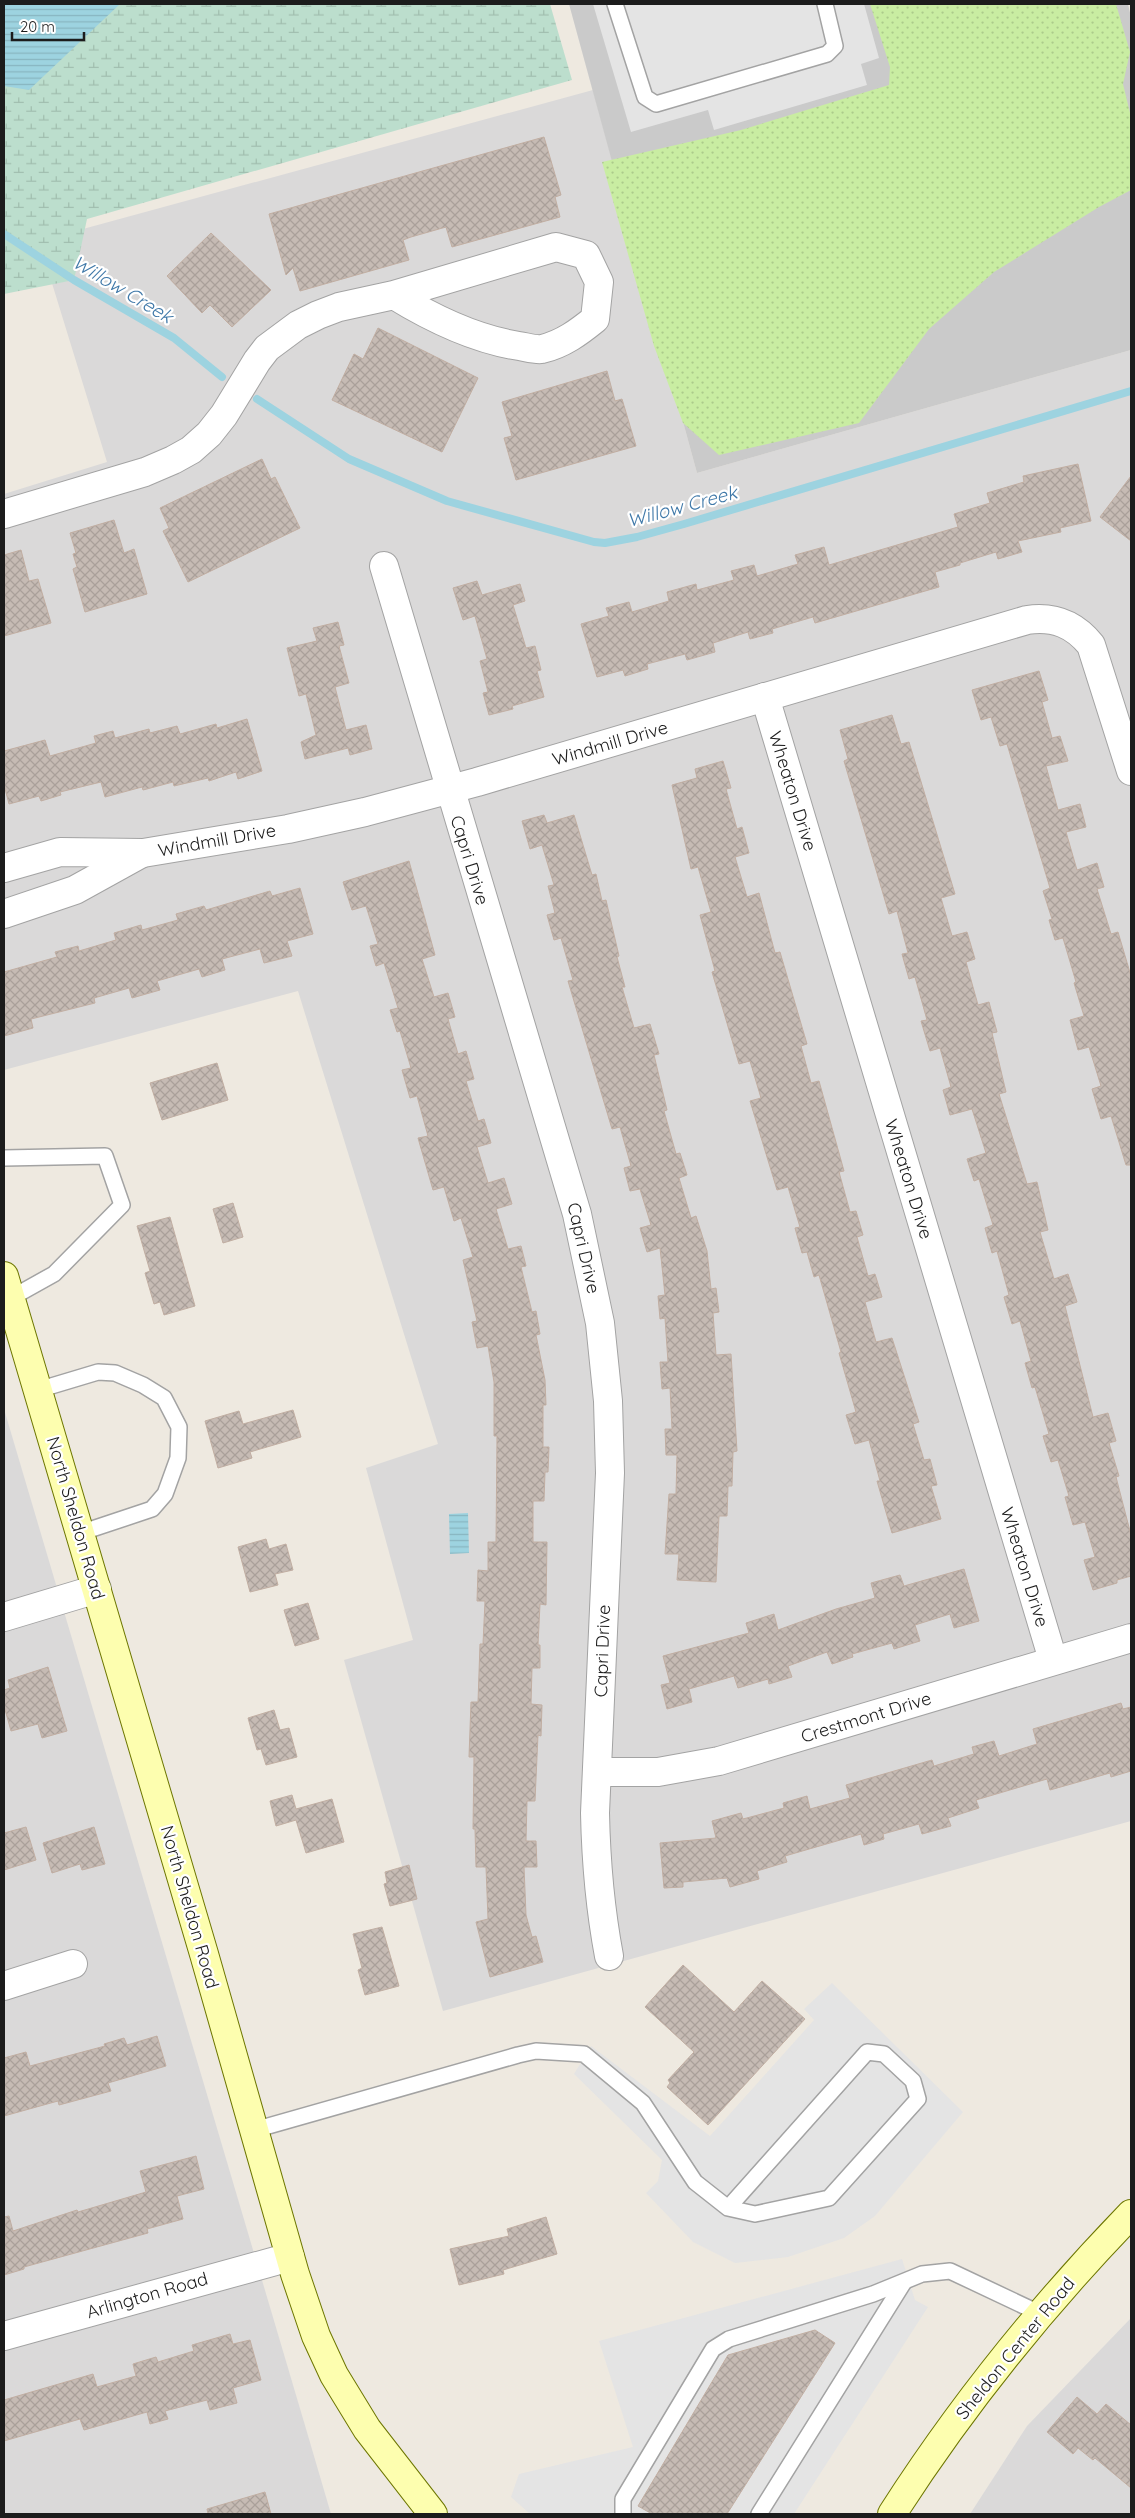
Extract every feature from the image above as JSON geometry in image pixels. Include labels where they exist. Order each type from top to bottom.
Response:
[{"type":"street","points":[[4,514],[145,472],[191,450],[209,434],[224,415],[257,361],[280,337],[312,318],[339,307],[394,296],[556,247],[586,255],[599,282],[595,319],[570,338],[540,349],[508,344],[472,335],[426,315],[394,296]]},
{"type":"street","name":"Capri Drive","points":[[384,566],[449,790],[577,1214],[600,1323],[608,1401],[610,1473],[597,1772],[596,1865],[601,1915],[609,1956]]},
{"type":"street","name":"Windmill Drive","points":[[4,868],[60,852],[143,853],[288,828],[365,812],[449,790],[1027,620],[1047,618],[1071,626],[1081,633],[1091,645],[1131,771]]},
{"type":"street","name":"Wheaton Drive","points":[[765,697],[1053,1660]]},
{"type":"street","name":"Windmill Drive","points":[[4,914],[75,890],[143,853]]},
{"type":"street","name":"North Sheldon Road","points":[[7,1287],[97,1589],[290,2257],[316,2336],[334,2375],[367,2429],[430,2513]]},
{"type":"street","points":[[4,1617],[97,1589]]},
{"type":"street","name":"Crestmont Drive","points":[[597,1772],[658,1772],[719,1761],[1131,1638]]},
{"type":"street","points":[[4,1986],[73,1964]]},
{"type":"street","name":"Sheldon Center Road","points":[[892,2514],[923,2466],[983,2382],[1131,2214]]},
{"type":"street","name":"Arlington Road","points":[[4,2336],[290,2257]]},
{"type":"lane","points":[[615,4],[645,96],[656,104],[827,54],[835,46],[825,4]]},
{"type":"lane","points":[[4,1158],[105,1156],[122,1205],[54,1274],[7,1287]]},
{"type":"lane","points":[[38,1390],[98,1372],[116,1373],[143,1385],[164,1398],[179,1427],[178,1458],[165,1494],[152,1509],[80,1532]]},
{"type":"lane","points":[[254,2130],[518,2055],[536,2051],[584,2054],[643,2103],[695,2182],[728,2208],[755,2214],[829,2198],[918,2099],[913,2081],[884,2054],[867,2052],[728,2208]]},
{"type":"lane","points":[[623,2514],[623,2499],[713,2349],[729,2339],[873,2294],[922,2274],[950,2271],[1041,2314]]},
{"type":"lane","points":[[759,2514],[904,2282]]},
{"type":"shaded area","points":[[569,4],[1128,4],[1131,17],[1131,350],[697,473]]},
{"type":"shaded area","points":[[593,4],[864,4],[879,58],[861,64],[867,85],[714,130],[708,110],[631,132]]},
{"type":"shaded area","points":[[593,90],[697,473],[1131,350],[1131,1821],[443,2011],[344,1660],[413,1640],[366,1468],[438,1444],[298,991],[4,1070],[4,494],[107,462],[39,241]]},
{"type":"shaded area","points":[[4,1409],[304,2422],[331,2514],[4,2514]]},
{"type":"shaded area","points":[[832,1983],[963,2112],[875,2216],[844,2238],[788,2257],[735,2263],[693,2242],[646,2193],[658,2181],[662,2160],[574,2074],[591,2046],[710,2136],[814,2020],[804,2009]]},
{"type":"shaded area","points":[[902,2259],[915,2300],[928,2307],[794,2514],[530,2514],[511,2497],[519,2474],[633,2447],[599,2341]]},
{"type":"shaded area","points":[[1131,2318],[1131,2514],[970,2514],[1027,2426]]},
{"type":"green space","points":[[4,4],[550,4],[572,80],[87,219],[74,280],[4,294]]},
{"type":"green space","points":[[870,4],[1116,4],[1130,52],[1123,84],[1131,117],[1131,190],[1099,207],[994,272],[929,329],[859,423],[719,455],[683,423],[654,346],[602,162],[741,130],[889,85],[890,67]]},
{"type":"water","points":[[4,4],[120,4],[29,90],[4,86]]},
{"type":"water","points":[[468,1513],[469,1553],[450,1554],[449,1514]]},
{"type":"building","points":[[544,137],[561,195],[555,197],[560,217],[452,247],[446,227],[403,240],[409,260],[300,291],[293,268],[286,275],[269,214]]},
{"type":"building","points":[[211,233],[271,290],[232,327],[210,305],[202,313],[167,276]]},
{"type":"building","points":[[378,328],[478,378],[442,452],[332,400],[354,354],[363,359]]},
{"type":"building","points":[[607,371],[615,401],[622,399],[636,446],[516,480],[504,438],[512,436],[502,402]]},
{"type":"building","points":[[262,459],[271,479],[275,477],[300,528],[188,582],[163,531],[169,528],[160,508]]},
{"type":"building","points":[[1078,464],[1091,521],[1060,528],[1061,532],[1018,541],[1022,552],[998,559],[996,552],[935,572],[939,587],[815,623],[813,617],[772,629],[773,633],[750,639],[748,632],[713,643],[715,652],[687,660],[685,654],[647,664],[648,669],[625,676],[623,670],[597,677],[581,624],[609,616],[606,608],[629,602],[632,612],[669,601],[667,592],[696,584],[697,590],[734,580],[731,571],[754,565],[757,576],[798,564],[795,555],[824,547],[829,565],[958,527],[954,514],[990,503],[987,493],[1024,482],[1023,476]]},
{"type":"building","points":[[1131,476],[1131,541],[1100,517]]},
{"type":"building","points":[[114,520],[124,553],[134,549],[147,594],[85,612],[73,569],[77,567],[73,554],[76,553],[70,533]]},
{"type":"building","points":[[21,550],[29,581],[38,579],[51,623],[4,636],[4,555]]},
{"type":"building","points":[[477,581],[482,595],[520,584],[525,601],[513,605],[526,648],[535,646],[541,670],[537,671],[544,697],[512,706],[513,709],[489,715],[483,693],[488,692],[480,661],[487,659],[475,616],[463,620],[453,588]]},
{"type":"building","points":[[338,622],[344,645],[339,646],[349,683],[335,687],[346,730],[366,725],[372,749],[350,755],[348,748],[305,759],[301,742],[316,735],[306,694],[299,696],[287,648],[317,641],[313,628]]},
{"type":"building","points":[[1039,671],[1048,700],[1042,702],[1052,738],[1060,736],[1068,761],[1046,766],[1058,810],[1080,804],[1086,827],[1066,832],[1077,870],[1097,863],[1104,887],[1097,889],[1111,934],[1118,932],[1131,976],[1131,1165],[1126,1165],[1111,1116],[1101,1119],[1092,1089],[1101,1086],[1089,1047],[1078,1050],[1070,1020],[1084,1016],[1063,938],[1055,940],[1049,920],[1052,919],[1043,891],[1050,888],[1007,744],[1000,746],[991,717],[981,720],[972,690]]},
{"type":"building","points":[[892,715],[901,744],[909,742],[955,894],[941,898],[952,936],[967,932],[975,959],[966,962],[978,1005],[989,1002],[997,1032],[992,1033],[1006,1092],[999,1094],[1027,1184],[1037,1182],[1048,1230],[1040,1232],[1054,1279],[1068,1274],[1077,1302],[1065,1306],[1093,1417],[1108,1413],[1116,1441],[1109,1443],[1119,1476],[1116,1477],[1131,1535],[1131,1576],[1117,1580],[1117,1583],[1093,1590],[1084,1560],[1095,1557],[1085,1522],[1073,1525],[1065,1497],[1069,1496],[1058,1460],[1051,1462],[1043,1436],[1049,1434],[1035,1387],[1032,1388],[1025,1363],[1031,1361],[1020,1321],[1012,1324],[1004,1297],[1009,1295],[997,1251],[992,1253],[985,1228],[993,1225],[979,1179],[974,1181],[967,1159],[986,1153],[972,1109],[950,1115],[943,1090],[951,1087],[940,1048],[930,1051],[921,1021],[927,1020],[915,977],[909,979],[902,954],[908,953],[897,911],[889,914],[844,761],[848,759],[840,730]]},
{"type":"building","points":[[247,719],[262,771],[238,779],[236,772],[209,781],[208,778],[174,786],[173,782],[143,790],[142,787],[105,797],[101,782],[60,792],[61,795],[41,801],[39,796],[9,804],[4,785],[4,751],[45,740],[50,756],[96,743],[94,736],[113,731],[115,738],[149,729],[150,733],[177,726],[180,734],[216,724],[217,728]]},
{"type":"building","points":[[723,761],[731,788],[726,789],[737,829],[742,827],[749,853],[735,857],[747,897],[759,893],[775,953],[780,952],[807,1044],[801,1046],[811,1083],[819,1081],[844,1171],[839,1172],[850,1212],[856,1211],[863,1235],[857,1237],[868,1276],[875,1274],[882,1297],[865,1302],[876,1342],[892,1338],[919,1422],[913,1424],[924,1460],[930,1459],[937,1485],[931,1486],[941,1519],[892,1533],[877,1481],[880,1481],[869,1440],[855,1444],[846,1415],[856,1412],[819,1275],[814,1277],[807,1252],[802,1253],[795,1228],[800,1227],[788,1187],[777,1190],[750,1101],[761,1098],[750,1061],[739,1064],[712,972],[715,971],[700,915],[711,912],[698,867],[691,869],[672,785],[697,778],[695,769]]},
{"type":"building","points":[[544,815],[547,823],[574,815],[592,875],[596,874],[602,901],[606,900],[625,987],[622,987],[634,1028],[650,1024],[659,1054],[654,1055],[667,1110],[664,1111],[676,1154],[680,1153],[687,1175],[679,1178],[691,1218],[696,1216],[707,1251],[711,1289],[716,1288],[719,1312],[713,1313],[716,1355],[731,1354],[737,1451],[733,1452],[732,1486],[728,1486],[727,1516],[719,1516],[716,1582],[677,1580],[679,1554],[665,1554],[669,1494],[676,1494],[677,1455],[666,1455],[665,1429],[672,1429],[670,1388],[662,1389],[660,1362],[668,1362],[665,1318],[660,1319],[658,1296],[665,1295],[660,1248],[647,1252],[640,1228],[651,1225],[640,1189],[630,1191],[624,1168],[631,1166],[620,1127],[612,1129],[568,981],[573,980],[561,938],[554,940],[547,915],[555,913],[548,886],[554,885],[542,845],[530,849],[522,821]]},
{"type":"building","points":[[409,861],[435,955],[422,959],[434,997],[448,993],[455,1017],[448,1019],[458,1054],[466,1051],[474,1079],[466,1081],[478,1121],[484,1119],[491,1143],[477,1147],[488,1183],[504,1178],[512,1204],[496,1209],[508,1249],[521,1246],[526,1266],[521,1267],[532,1312],[536,1311],[540,1334],[536,1335],[545,1380],[546,1405],[543,1405],[543,1447],[549,1447],[548,1472],[545,1472],[544,1501],[533,1501],[533,1542],[547,1542],[546,1605],[540,1604],[538,1645],[540,1645],[540,1668],[532,1668],[531,1704],[542,1705],[541,1736],[538,1735],[535,1801],[527,1801],[526,1841],[536,1841],[537,1867],[524,1867],[526,1915],[532,1937],[536,1936],[543,1962],[490,1977],[476,1922],[488,1919],[486,1867],[476,1867],[475,1829],[473,1829],[474,1757],[469,1757],[471,1702],[478,1702],[480,1644],[483,1644],[485,1601],[477,1601],[478,1570],[488,1571],[488,1542],[496,1542],[497,1436],[494,1436],[494,1382],[488,1346],[477,1348],[472,1322],[477,1321],[463,1260],[473,1257],[461,1218],[454,1221],[444,1187],[433,1190],[418,1138],[428,1136],[417,1096],[410,1098],[402,1070],[411,1068],[400,1031],[397,1032],[390,1010],[398,1008],[384,963],[376,966],[370,946],[378,944],[366,906],[352,910],[343,882]]},
{"type":"building","points":[[300,888],[313,934],[287,941],[292,956],[264,963],[260,949],[222,959],[225,970],[202,977],[199,969],[157,981],[160,990],[132,998],[129,988],[94,998],[95,1003],[31,1019],[33,1028],[4,1036],[4,972],[57,957],[55,952],[78,946],[79,951],[116,940],[114,933],[141,925],[142,930],[178,920],[176,914],[204,906],[206,910],[270,891],[272,896]]},
{"type":"building","points":[[217,1063],[228,1100],[162,1120],[150,1083]]},
{"type":"building","points":[[233,1203],[243,1237],[223,1243],[213,1209]]},
{"type":"building","points":[[170,1217],[195,1306],[164,1315],[160,1302],[154,1304],[145,1273],[150,1271],[137,1226]]},
{"type":"building","points":[[293,1410],[301,1437],[250,1452],[252,1458],[218,1468],[205,1421],[239,1411],[243,1424]]},
{"type":"building","points":[[266,1539],[269,1549],[286,1544],[293,1570],[275,1574],[278,1585],[250,1592],[238,1547]]},
{"type":"building","points":[[964,1569],[979,1621],[954,1628],[950,1614],[915,1625],[920,1641],[894,1649],[892,1643],[852,1654],[853,1657],[832,1664],[827,1652],[788,1666],[792,1677],[769,1684],[768,1679],[738,1688],[734,1676],[689,1689],[692,1702],[667,1709],[661,1685],[670,1683],[663,1656],[749,1633],[746,1623],[774,1614],[778,1630],[836,1609],[875,1598],[871,1583],[900,1575],[904,1586]]},
{"type":"building","points":[[308,1603],[319,1639],[295,1646],[284,1610]]},
{"type":"building","points":[[48,1667],[67,1731],[42,1738],[38,1724],[11,1731],[4,1706],[4,1690],[10,1688],[8,1680]]},
{"type":"building","points":[[1121,1703],[1123,1709],[1131,1707],[1131,1771],[1111,1777],[1110,1773],[1050,1790],[1047,1779],[976,1800],[979,1808],[948,1818],[951,1826],[922,1834],[919,1824],[883,1834],[884,1839],[864,1845],[861,1834],[785,1856],[787,1862],[757,1871],[759,1879],[730,1887],[727,1878],[683,1882],[683,1887],[664,1888],[660,1843],[716,1838],[712,1821],[741,1813],[743,1819],[784,1808],[783,1803],[807,1796],[810,1809],[850,1798],[846,1785],[932,1760],[934,1766],[974,1754],[972,1747],[994,1741],[999,1756],[1037,1744],[1033,1729]]},
{"type":"building","points":[[274,1710],[280,1730],[289,1728],[297,1757],[266,1765],[261,1749],[257,1750],[248,1718]]},
{"type":"building","points":[[292,1795],[296,1809],[332,1799],[344,1842],[306,1853],[296,1820],[276,1826],[270,1801]]},
{"type":"building","points":[[26,1827],[36,1860],[4,1870],[4,1833]]},
{"type":"building","points":[[94,1827],[105,1864],[82,1870],[80,1864],[52,1873],[43,1843]]},
{"type":"building","points":[[409,1865],[417,1899],[390,1906],[384,1884],[387,1883],[385,1872]]},
{"type":"building","points":[[382,1927],[399,1986],[365,1995],[358,1970],[362,1968],[353,1934]]},
{"type":"building","points":[[683,1965],[734,2012],[762,1981],[805,2019],[708,2125],[667,2087],[670,2083],[668,2080],[694,2052],[645,2007]]},
{"type":"building","points":[[157,2036],[166,2066],[108,2083],[111,2091],[59,2105],[58,2101],[4,2116],[4,2058],[26,2052],[30,2066],[105,2046],[104,2044],[124,2038],[127,2045]]},
{"type":"building","points":[[196,2156],[204,2189],[177,2196],[183,2219],[147,2229],[148,2233],[24,2267],[24,2269],[4,2275],[4,2217],[9,2216],[13,2231],[77,2210],[78,2212],[146,2192],[140,2171]]},
{"type":"building","points":[[546,2217],[557,2254],[503,2270],[504,2274],[459,2285],[450,2249],[509,2236],[507,2229]]},
{"type":"building","points":[[815,2330],[835,2343],[727,2514],[652,2514],[638,2506],[728,2355]]},
{"type":"building","points":[[230,2334],[233,2344],[250,2340],[261,2380],[233,2388],[237,2403],[210,2410],[207,2400],[165,2411],[168,2419],[150,2424],[147,2412],[84,2430],[80,2419],[4,2441],[4,2400],[93,2374],[97,2387],[136,2376],[133,2364],[156,2357],[158,2362],[194,2351],[192,2345]]},
{"type":"building","points":[[1077,2397],[1097,2414],[1106,2404],[1131,2425],[1131,2488],[1095,2458],[1093,2460],[1078,2448],[1073,2454],[1047,2432]]},
{"type":"building","points":[[265,2492],[271,2514],[208,2514],[207,2509]]},
{"type":"waterway","name":"Willow Creek","points":[[4,234],[74,280],[174,338],[222,377]]},
{"type":"waterway","name":"Willow Creek","points":[[257,399],[349,459],[447,501],[594,542],[605,543],[637,537],[684,524],[1131,391]]}]
